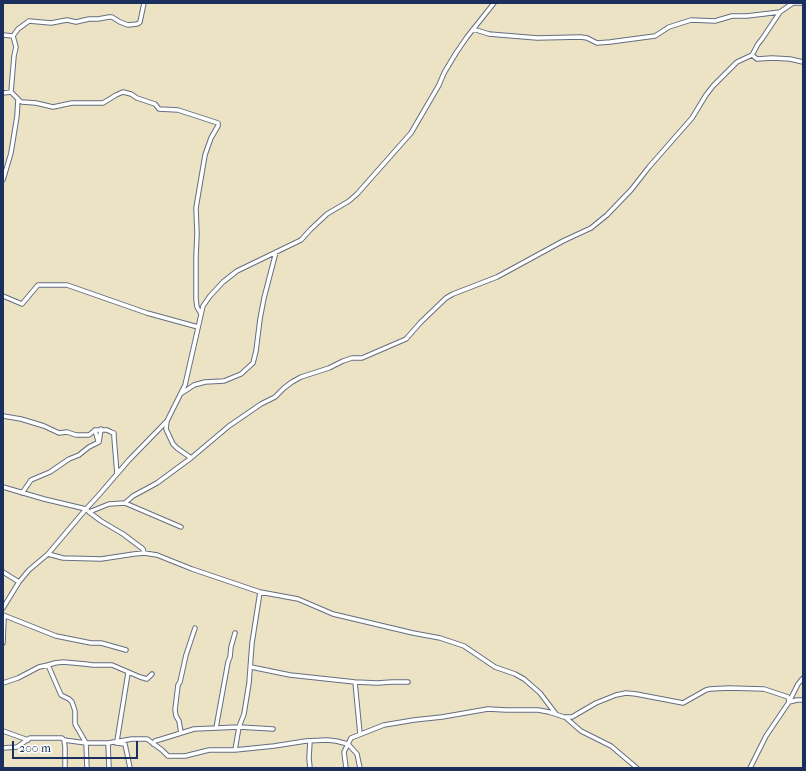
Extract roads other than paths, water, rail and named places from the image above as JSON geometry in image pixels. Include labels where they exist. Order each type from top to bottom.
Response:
[{"type":"street","points":[[13,36],[18,29],[29,21],[51,23],[67,20],[76,22],[109,16],[128,25],[137,24],[140,22],[144,3]]},
{"type":"street","points":[[3,608],[19,582],[48,554],[117,474],[167,421],[185,385],[205,302],[222,282],[237,271],[301,240],[327,214],[349,201],[411,133],[466,37],[494,3]]},
{"type":"street","points":[[125,503],[133,496],[157,483],[192,458],[229,426],[261,404],[275,398],[292,382],[343,361],[352,358],[362,358],[373,354],[406,339],[446,298],[496,277],[563,241],[591,228],[607,215],[631,190],[692,118],[713,86],[737,62],[752,55],[780,12],[793,3],[803,3]]},
{"type":"street","points":[[473,29],[489,34],[537,38],[580,37],[587,38],[596,43],[655,36],[669,28],[691,20],[715,21],[732,16],[747,16],[780,12]]},
{"type":"street","points":[[3,35],[13,36]]},
{"type":"street","points":[[13,36],[16,47],[12,92],[22,102],[56,107],[72,103],[103,103],[123,92],[155,104],[158,109],[178,110],[218,123],[205,155],[196,208],[196,299],[197,307],[201,315]]},
{"type":"street","points":[[752,55],[757,59],[790,59],[803,62]]},
{"type":"street","points":[[3,93],[12,92]]},
{"type":"street","points":[[3,180],[11,153],[17,116],[18,98]]},
{"type":"street","points":[[181,393],[194,385],[205,382],[224,381],[241,374],[253,363],[264,298],[276,252]]},
{"type":"street","points":[[3,296],[22,304],[38,284],[67,285],[147,313],[198,327]]},
{"type":"street","points":[[3,416],[21,419],[44,426],[59,433],[67,432],[76,435],[89,435],[95,430],[101,429],[114,433],[117,474]]},
{"type":"street","points":[[167,421],[166,429],[173,444],[192,458]]},
{"type":"street","points":[[99,442],[101,429]]},
{"type":"street","points":[[95,430],[99,442]]},
{"type":"street","points":[[22,493],[31,480],[50,472],[69,458],[80,455],[89,447],[99,442]]},
{"type":"street","points":[[3,487],[87,510],[101,521],[123,534],[143,550],[144,553]]},
{"type":"street","points":[[87,510],[109,504],[125,503],[181,527]]},
{"type":"street","points":[[48,554],[63,558],[101,559],[144,553],[157,555],[192,569],[260,592],[298,599],[333,614],[434,637],[464,646],[495,667],[524,679],[540,693],[556,714]]},
{"type":"street","points":[[3,572],[19,582]]},
{"type":"street","points":[[235,750],[239,727],[244,714],[251,667],[252,643],[260,592]]},
{"type":"street","points":[[3,643],[3,616],[56,636],[91,643],[101,643],[126,650]]},
{"type":"street","points":[[181,733],[179,720],[176,716],[175,710],[178,685],[195,628]]},
{"type":"street","points":[[216,728],[235,633]]},
{"type":"street","points":[[3,683],[18,678],[39,667],[63,662],[112,665],[128,673],[147,679],[152,674]]},
{"type":"street","points":[[48,665],[60,695],[71,700],[75,724],[86,743],[87,768]]},
{"type":"street","points":[[251,667],[290,675],[355,682],[408,682]]},
{"type":"street","points":[[116,742],[128,673]]},
{"type":"street","points":[[750,768],[766,736],[803,678]]},
{"type":"street","points":[[355,682],[360,734]]},
{"type":"street","points":[[564,717],[574,717],[596,703],[616,695],[626,693],[683,703],[710,688],[752,688],[764,689],[788,697],[789,702]]},
{"type":"street","points":[[789,702],[803,700]]},
{"type":"street","points":[[346,768],[344,752],[351,738],[360,734],[384,725],[488,709],[538,710],[564,717],[581,731],[611,746],[637,768]]},
{"type":"street","points":[[154,744],[155,741],[194,729],[239,727],[273,729]]},
{"type":"street","points":[[3,731],[28,740]]},
{"type":"street","points":[[3,748],[17,747],[30,738],[62,738],[64,740],[86,743],[108,744],[132,739],[147,739],[168,756],[186,756],[209,750],[235,750],[306,741],[327,740],[348,744],[357,754],[360,768]]},
{"type":"street","points":[[64,740],[66,768]]},
{"type":"street","points":[[310,741],[310,768]]},
{"type":"street","points":[[116,742],[125,744],[130,768]]},
{"type":"street","points":[[108,744],[110,768]]}]
